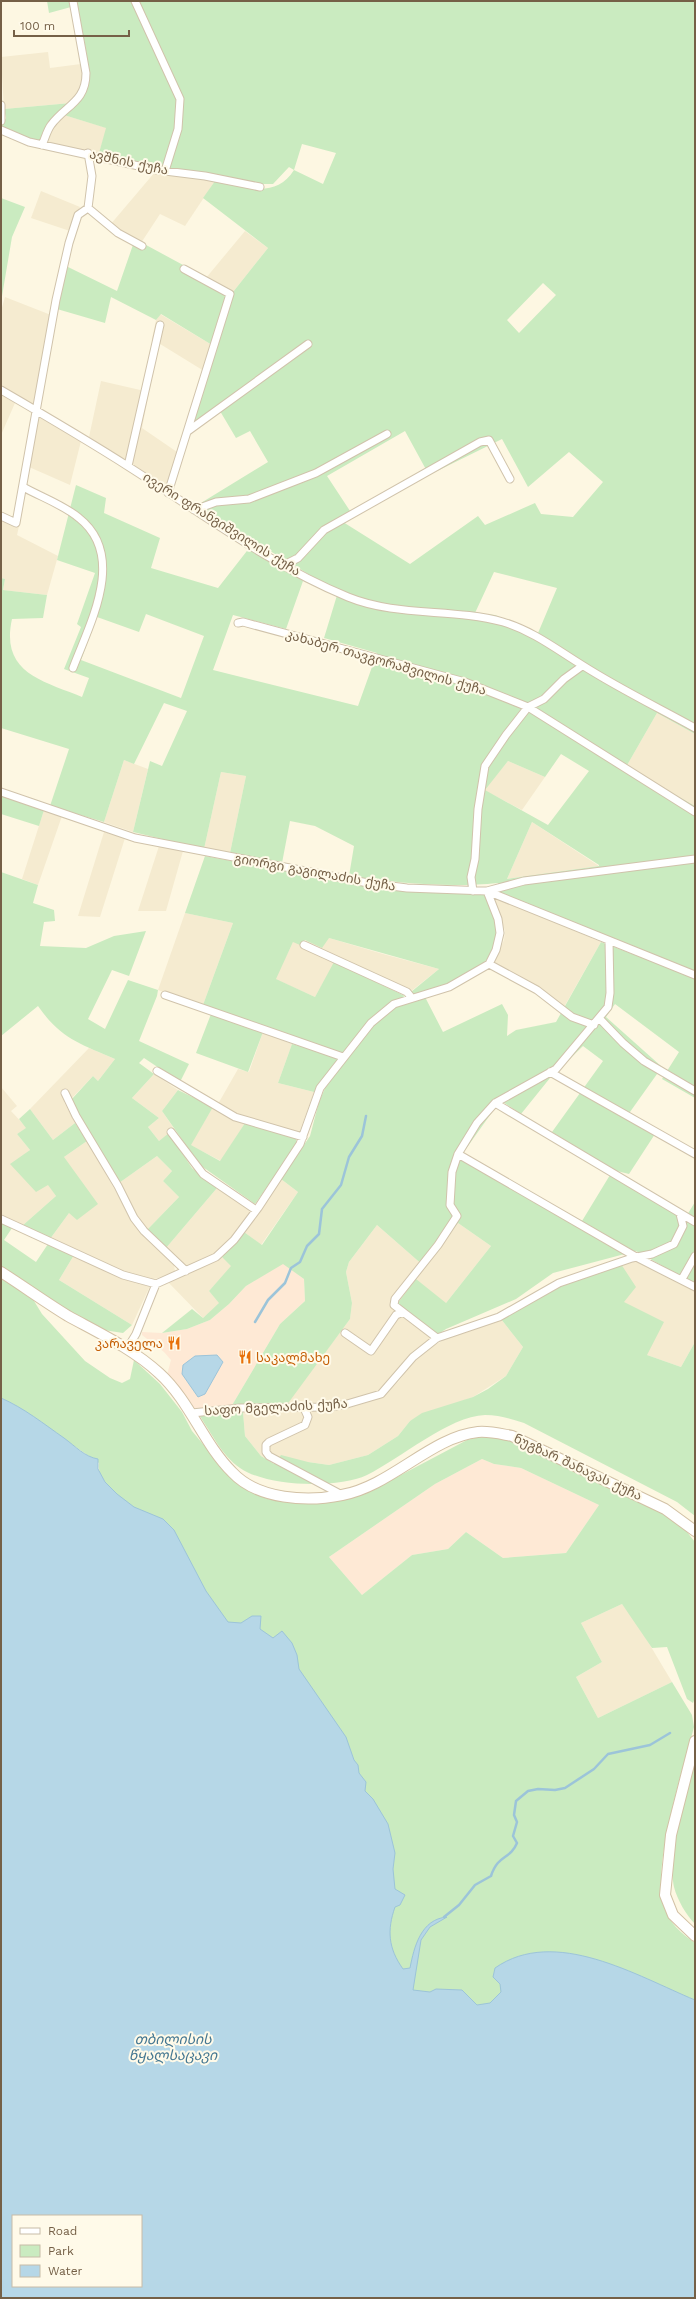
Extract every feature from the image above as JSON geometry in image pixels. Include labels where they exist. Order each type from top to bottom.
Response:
[{"type":"main road","name":"ნუგზარ შანავას ქუჩა","points":[[1,1272],[67,1315],[126,1349],[160,1374],[192,1413],[217,1454],[232,1473],[253,1488],[279,1495],[302,1498],[342,1495],[361,1491],[456,1438],[478,1432],[493,1432],[512,1436],[629,1490],[665,1509],[695,1531]]},
{"type":"main road","points":[[695,1741],[672,1835],[665,1895],[672,1915],[695,1936]]},
{"type":"street","points":[[42,145],[51,125],[82,95],[86,85],[86,73],[73,1]]},
{"type":"street","points":[[135,1],[180,99],[181,107],[178,129],[165,171]]},
{"type":"street","points":[[1,105],[1,121]]},
{"type":"street","name":"ავშნის ქუჩა","points":[[1,130],[29,142],[42,145],[165,171],[205,176],[260,187]]},
{"type":"street","points":[[1,516],[16,522],[56,300],[69,243],[78,215],[88,208],[92,176],[88,154]]},
{"type":"street","points":[[88,208],[118,233],[142,246]]},
{"type":"street","points":[[168,493],[230,294],[184,268]]},
{"type":"street","points":[[128,466],[160,325]]},
{"type":"street","points":[[187,431],[308,344]]},
{"type":"street","name":"ივერი ფრანგიშვილის ქუჩა","points":[[1,390],[128,466],[194,510],[284,565],[365,603],[387,608],[484,617],[505,622],[539,637],[582,666],[695,728]]},
{"type":"street","points":[[194,510],[216,502],[249,499],[316,473],[387,434]]},
{"type":"street","points":[[284,565],[298,558],[324,530],[480,442],[489,440],[510,479]]},
{"type":"street","points":[[23,488],[78,517],[96,538],[101,553],[102,577],[97,603],[73,668]]},
{"type":"street","name":"კახაბერ თავგორაშვილის ქუჩა","points":[[238,623],[243,622],[465,682],[528,707],[695,812]]},
{"type":"street","points":[[473,890],[471,877],[475,859],[478,809],[485,766],[528,707],[544,698],[564,679],[582,666]]},
{"type":"street","name":"გიორგი გაგილაძის ქუჩა","points":[[1,792],[135,838],[192,850],[368,883],[407,888],[487,891],[695,975]]},
{"type":"street","points":[[1,1219],[123,1275],[156,1284],[216,1257],[225,1250],[256,1210],[303,1137],[320,1088],[371,1023],[394,1004],[411,997],[449,987],[489,964],[496,950],[500,933],[498,919],[487,891],[524,881],[695,859]]},
{"type":"street","points":[[437,1338],[394,1305],[395,1299],[438,1245],[457,1216],[450,1205],[452,1172],[458,1154],[477,1123],[495,1103],[556,1069],[608,1007],[610,993],[609,941]]},
{"type":"street","points":[[304,945],[406,992],[411,997]]},
{"type":"street","points":[[489,964],[537,990],[572,1017],[594,1025]]},
{"type":"street","points":[[165,995],[344,1057]]},
{"type":"street","points":[[599,1018],[622,1043],[644,1060],[695,1091]]},
{"type":"street","points":[[157,1071],[235,1116],[303,1137]]},
{"type":"street","points":[[550,1072],[695,1154]]},
{"type":"street","points":[[66,1093],[76,1116],[118,1186],[134,1218],[144,1231],[186,1271]]},
{"type":"street","points":[[495,1103],[695,1222]]},
{"type":"street","points":[[172,1132],[203,1174],[256,1210]]},
{"type":"street","points":[[458,1154],[638,1258],[682,1279],[695,1287]]},
{"type":"street","name":"საფო მგელაძის ქუჩა","points":[[192,1413],[232,1409],[304,1408],[348,1404],[381,1394],[413,1357],[437,1338],[499,1317],[559,1283],[632,1258],[652,1254],[674,1244],[683,1226],[680,1214]]},
{"type":"street","points":[[682,1279],[695,1256]]},
{"type":"street","points":[[126,1349],[136,1334],[156,1284]]},
{"type":"street","points":[[345,1333],[371,1351],[396,1315],[403,1312]]},
{"type":"street","points":[[304,1408],[308,1417],[305,1426],[269,1442],[266,1445],[266,1452],[269,1456],[288,1467],[342,1495]]},
{"type":"shaded area","points":[[48,52],[50,68],[81,64],[83,80],[80,91],[71,103],[4,109],[1,57]]},
{"type":"shaded area","points":[[64,115],[107,128],[99,153],[47,143],[53,126]]},
{"type":"shaded area","points":[[155,172],[215,181],[185,226],[160,214],[141,243],[110,225]]},
{"type":"shaded area","points":[[41,191],[80,207],[70,231],[31,218]]},
{"type":"shaded area","points":[[245,231],[268,248],[233,292],[206,278]]},
{"type":"shaded area","points":[[5,297],[51,315],[33,404],[1,386],[1,311]]},
{"type":"shaded area","points":[[160,314],[212,345],[204,371],[152,339],[156,320]]},
{"type":"shaded area","points":[[101,381],[149,392],[142,428],[177,452],[167,486],[89,437]]},
{"type":"shaded area","points":[[1,395],[15,403],[1,435]]},
{"type":"shaded area","points":[[38,414],[81,441],[70,485],[29,467]]},
{"type":"shaded area","points":[[1,519],[19,526],[17,535],[58,556],[47,595],[3,590],[5,579],[1,578]]},
{"type":"shaded area","points":[[657,713],[695,734],[695,806],[626,767]]},
{"type":"shaded area","points":[[124,760],[148,769],[133,832],[104,822]]},
{"type":"shaded area","points":[[508,761],[545,777],[522,810],[484,790]]},
{"type":"shaded area","points":[[221,772],[246,776],[230,853],[204,849]]},
{"type":"shaded area","points":[[44,810],[62,816],[38,885],[22,879]]},
{"type":"shaded area","points":[[532,822],[599,866],[507,879]]},
{"type":"shaded area","points":[[104,832],[125,838],[100,917],[78,916]]},
{"type":"shaded area","points":[[159,846],[183,851],[166,911],[138,911]]},
{"type":"shaded area","points":[[494,897],[601,942],[564,1007],[538,987],[494,962],[504,940],[505,931]]},
{"type":"shaded area","points":[[185,913],[233,923],[203,1005],[158,990]]},
{"type":"shaded area","points":[[329,938],[439,969],[405,996],[335,962],[315,997],[275,979],[293,942]]},
{"type":"shaded area","points":[[263,1032],[292,1044],[278,1083],[314,1092],[299,1133],[238,1114],[218,1104],[238,1069],[249,1072]]},
{"type":"shaded area","points":[[89,1048],[115,1059],[98,1081],[93,1076],[72,1098],[64,1102],[75,1123],[53,1140],[30,1109]]},
{"type":"shaded area","points":[[154,1074],[178,1090],[162,1111],[175,1130],[159,1141],[148,1127],[159,1118],[132,1098]]},
{"type":"shaded area","points":[[1,1087],[17,1106],[11,1111],[27,1128],[17,1134],[30,1150],[11,1165],[48,1184],[56,1196],[22,1226],[1,1215]]},
{"type":"shaded area","points":[[213,1107],[245,1123],[221,1161],[190,1145]]},
{"type":"shaded area","points":[[87,1141],[133,1222],[148,1241],[174,1265],[175,1271],[167,1276],[149,1280],[129,1275],[50,1239],[69,1213],[64,1157]]},
{"type":"shaded area","points":[[157,1156],[172,1171],[163,1181],[179,1197],[147,1230],[137,1217],[119,1183]]},
{"type":"shaded area","points":[[281,1179],[298,1192],[261,1245],[244,1232]]},
{"type":"shaded area","points":[[217,1188],[249,1210],[250,1213],[220,1251],[207,1259],[186,1267],[166,1248]]},
{"type":"shaded area","points":[[458,1223],[491,1246],[446,1303],[437,1335],[380,1392],[347,1403],[284,1407],[350,1319],[352,1303],[346,1272],[349,1262],[377,1225],[425,1267]]},
{"type":"shaded area","points":[[74,1255],[115,1275],[150,1286],[132,1325],[59,1280]]},
{"type":"shaded area","points":[[222,1257],[232,1266],[209,1291],[220,1303],[203,1318],[168,1282]]},
{"type":"shaded area","points":[[639,1259],[695,1291],[695,1342],[681,1367],[647,1355],[623,1302],[621,1264]]},
{"type":"shaded area","points":[[283,1263],[304,1279],[305,1301],[280,1324],[231,1407],[195,1410],[167,1375],[171,1360],[164,1352],[142,1335],[142,1332],[162,1333],[187,1329],[210,1320],[229,1304],[246,1286]]},
{"type":"shaded area","points":[[501,1319],[523,1347],[506,1376],[473,1397],[410,1421],[398,1436],[368,1455],[329,1465],[308,1462],[274,1464],[261,1456],[245,1436],[243,1412],[327,1410],[368,1402],[383,1396],[399,1381],[414,1361],[427,1350],[450,1336]]},
{"type":"shaded area","points":[[482,1459],[494,1464],[521,1468],[599,1505],[566,1553],[503,1558],[466,1532],[448,1549],[412,1555],[362,1595],[329,1557],[435,1484]]},
{"type":"shaded area","points":[[622,1604],[638,1625],[672,1682],[598,1718],[576,1677],[602,1662],[581,1623]]},
{"type":"green space","points":[[47,1],[69,1],[71,7],[49,13]]},
{"type":"green space","points":[[76,1],[695,1],[695,734],[657,713],[626,767],[695,806],[695,972],[500,893],[498,883],[442,885],[386,881],[349,876],[354,846],[315,826],[290,821],[282,863],[230,853],[246,776],[221,772],[204,849],[133,832],[150,761],[162,766],[187,711],[164,703],[134,764],[124,760],[104,822],[50,806],[69,749],[1,728],[1,578],[5,579],[3,590],[47,595],[43,618],[12,619],[10,637],[12,652],[19,663],[28,672],[40,680],[82,697],[89,678],[64,669],[81,627],[77,624],[95,573],[57,560],[76,485],[106,498],[104,513],[160,538],[151,568],[218,588],[250,547],[303,581],[286,629],[233,615],[213,670],[358,706],[377,653],[324,638],[338,592],[196,506],[268,462],[250,431],[236,438],[220,411],[185,429],[212,345],[161,314],[156,320],[111,297],[105,323],[57,309],[66,266],[117,291],[135,239],[233,292],[268,248],[203,198],[215,181],[248,188],[269,188],[278,185],[294,170],[289,167],[273,184],[260,184],[158,168],[99,153],[106,128],[64,115],[82,99],[88,88],[88,64]],"holes":[[[302,144],[336,153],[323,184],[294,170]],[[543,283],[556,295],[519,333],[507,320]],[[405,431],[429,475],[502,439],[528,487],[569,452],[603,482],[573,517],[541,514],[535,503],[485,525],[478,516],[410,564],[343,522],[354,517],[327,476]],[[494,572],[557,588],[538,633],[495,615],[475,613]],[[146,614],[204,636],[181,698],[81,660],[97,617],[139,632]],[[561,754],[589,771],[548,825],[485,790],[508,761],[545,777]],[[532,822],[599,866],[507,879]]]},
{"type":"green space","points":[[71,103],[40,142],[1,127],[6,118],[4,109]]},
{"type":"green space","points":[[1,198],[25,207],[12,237],[1,302]]},
{"type":"green space","points":[[1,796],[44,810],[39,826],[1,814]]},
{"type":"green space","points":[[205,856],[367,886],[485,894],[497,927],[495,946],[489,957],[479,967],[467,975],[439,987],[413,994],[411,992],[439,969],[329,938],[322,948],[305,940],[300,945],[293,942],[276,979],[315,997],[334,962],[405,996],[385,1006],[372,1017],[342,1054],[203,1005],[233,923],[185,913]]},
{"type":"green space","points":[[1,872],[38,885],[33,903],[54,910],[55,921],[44,922],[40,946],[86,948],[114,936],[146,931],[129,976],[112,970],[88,1019],[105,1029],[128,980],[158,990],[139,1041],[189,1064],[180,1082],[144,1058],[139,1063],[154,1074],[132,1098],[159,1118],[148,1127],[159,1141],[169,1133],[192,1168],[217,1188],[166,1248],[147,1230],[179,1197],[163,1181],[172,1171],[157,1156],[119,1183],[71,1100],[93,1076],[98,1081],[115,1059],[81,1044],[63,1033],[54,1026],[38,1006],[1,1036]]},
{"type":"green space","points":[[601,942],[695,978],[695,1098],[662,1079],[679,1052],[615,1004],[606,1017],[662,1067],[625,1119],[655,1134],[629,1174],[613,1170],[552,1132],[603,1061],[583,1046],[550,1078],[521,1114],[503,1102],[495,1108],[463,1153],[582,1221],[610,1175],[684,1220],[695,1202],[695,1284],[636,1251],[553,1273],[516,1299],[446,1329],[437,1335],[397,1304],[416,1279],[446,1303],[491,1246],[458,1223],[425,1267],[377,1225],[349,1262],[346,1272],[352,1303],[350,1319],[289,1402],[284,1407],[231,1407],[280,1324],[305,1301],[304,1279],[283,1264],[246,1286],[229,1304],[210,1320],[187,1329],[162,1333],[192,1309],[203,1318],[219,1303],[209,1291],[231,1266],[222,1257],[244,1232],[262,1245],[298,1192],[281,1179],[310,1136],[319,1102],[326,1086],[371,1027],[396,1006],[425,997],[443,1032],[502,1004],[508,1015],[507,1036],[516,1030],[556,1022]]},
{"type":"green space","points":[[211,1014],[263,1032],[248,1072],[196,1053]]},
{"type":"green space","points":[[292,1044],[337,1057],[338,1060],[314,1092],[278,1083]]},
{"type":"green space","points":[[178,1090],[213,1107],[191,1145],[220,1161],[245,1123],[293,1136],[296,1139],[297,1145],[255,1204],[200,1165],[162,1111]]},
{"type":"green space","points":[[30,1109],[53,1140],[75,1123],[87,1141],[64,1157],[98,1204],[77,1220],[69,1213],[50,1239],[22,1226],[56,1196],[48,1185],[36,1192],[10,1164],[30,1150],[17,1134],[26,1128],[19,1119]]},
{"type":"green space","points":[[1,1222],[12,1228],[4,1240],[36,1262],[48,1244],[74,1255],[59,1280],[132,1325],[123,1333],[97,1329],[1,1267]]},
{"type":"green space","points":[[621,1264],[636,1287],[624,1302],[664,1322],[647,1355],[681,1367],[695,1342],[695,1516],[677,1502],[524,1423],[500,1416],[485,1415],[471,1417],[456,1423],[425,1439],[367,1475],[338,1482],[302,1484],[267,1479],[240,1468],[222,1450],[199,1415],[243,1412],[245,1436],[261,1456],[274,1464],[281,1455],[308,1462],[329,1465],[368,1455],[398,1436],[410,1421],[422,1413],[473,1397],[488,1389],[506,1376],[523,1347],[501,1319],[561,1285]]},
{"type":"green space","points":[[1,1279],[31,1296],[42,1314],[85,1361],[110,1378],[122,1383],[130,1379],[134,1360],[160,1384],[182,1412],[192,1431],[223,1468],[243,1486],[267,1499],[290,1501],[333,1500],[365,1494],[467,1440],[483,1436],[508,1440],[655,1506],[683,1527],[695,1542],[695,1698],[693,1703],[687,1699],[667,1647],[652,1648],[622,1604],[581,1623],[602,1662],[576,1677],[598,1718],[672,1682],[692,1715],[694,1727],[676,1792],[665,1844],[661,1890],[666,1913],[672,1923],[695,1943],[695,2000],[623,1970],[587,1959],[568,1955],[525,1955],[518,1957],[530,1977],[439,2049],[117,1494],[101,1476],[99,1463],[13,1404],[1,1398]],"holes":[[[482,1459],[494,1464],[521,1468],[599,1505],[566,1553],[503,1558],[466,1532],[448,1549],[412,1555],[362,1595],[329,1557],[435,1484]]]},
{"type":"green space","points":[[695,1750],[695,1924],[685,1912],[677,1897],[674,1887],[673,1858],[683,1800]]},
{"type":"water","points":[[217,1355],[223,1362],[205,1394],[198,1397],[182,1374],[183,1365],[195,1356]]},
{"type":"water","name":"თბილისის წყალსაცავი","points":[[1,1398],[34,1416],[84,1454],[98,1459],[98,1469],[105,1482],[117,1494],[134,1507],[163,1519],[174,1530],[206,1591],[228,1622],[241,1623],[252,1616],[261,1616],[260,1629],[273,1638],[282,1631],[292,1643],[297,1655],[299,1669],[346,1737],[354,1760],[358,1765],[359,1773],[366,1782],[365,1791],[373,1799],[388,1824],[395,1853],[393,1869],[395,1889],[405,1895],[400,1905],[395,1907],[392,1915],[390,1939],[394,1954],[403,1969],[410,1968],[420,1935],[425,1928],[438,1919],[447,1917],[430,1927],[421,1940],[413,1990],[430,1992],[436,1989],[462,1990],[477,2005],[490,2003],[501,1992],[500,1984],[493,1977],[495,1968],[518,1956],[543,1952],[569,1953],[596,1959],[622,1968],[695,2000],[695,2298],[1,2298]]},
{"type":"waterway","points":[[255,1322],[268,1300],[285,1283],[291,1268],[300,1262],[307,1246],[319,1234],[322,1209],[341,1185],[349,1157],[362,1136],[366,1116]]},
{"type":"waterway","points":[[444,1917],[459,1905],[475,1885],[491,1876],[500,1860],[514,1848],[517,1843],[513,1836],[517,1822],[514,1815],[516,1801],[528,1791],[565,1788],[594,1769],[608,1754],[650,1745],[670,1733]]},
{"type":"place","name":"კარაველა","points":[[174,1343]]},
{"type":"place","name":"საკალმახე","points":[[245,1357]]}]
